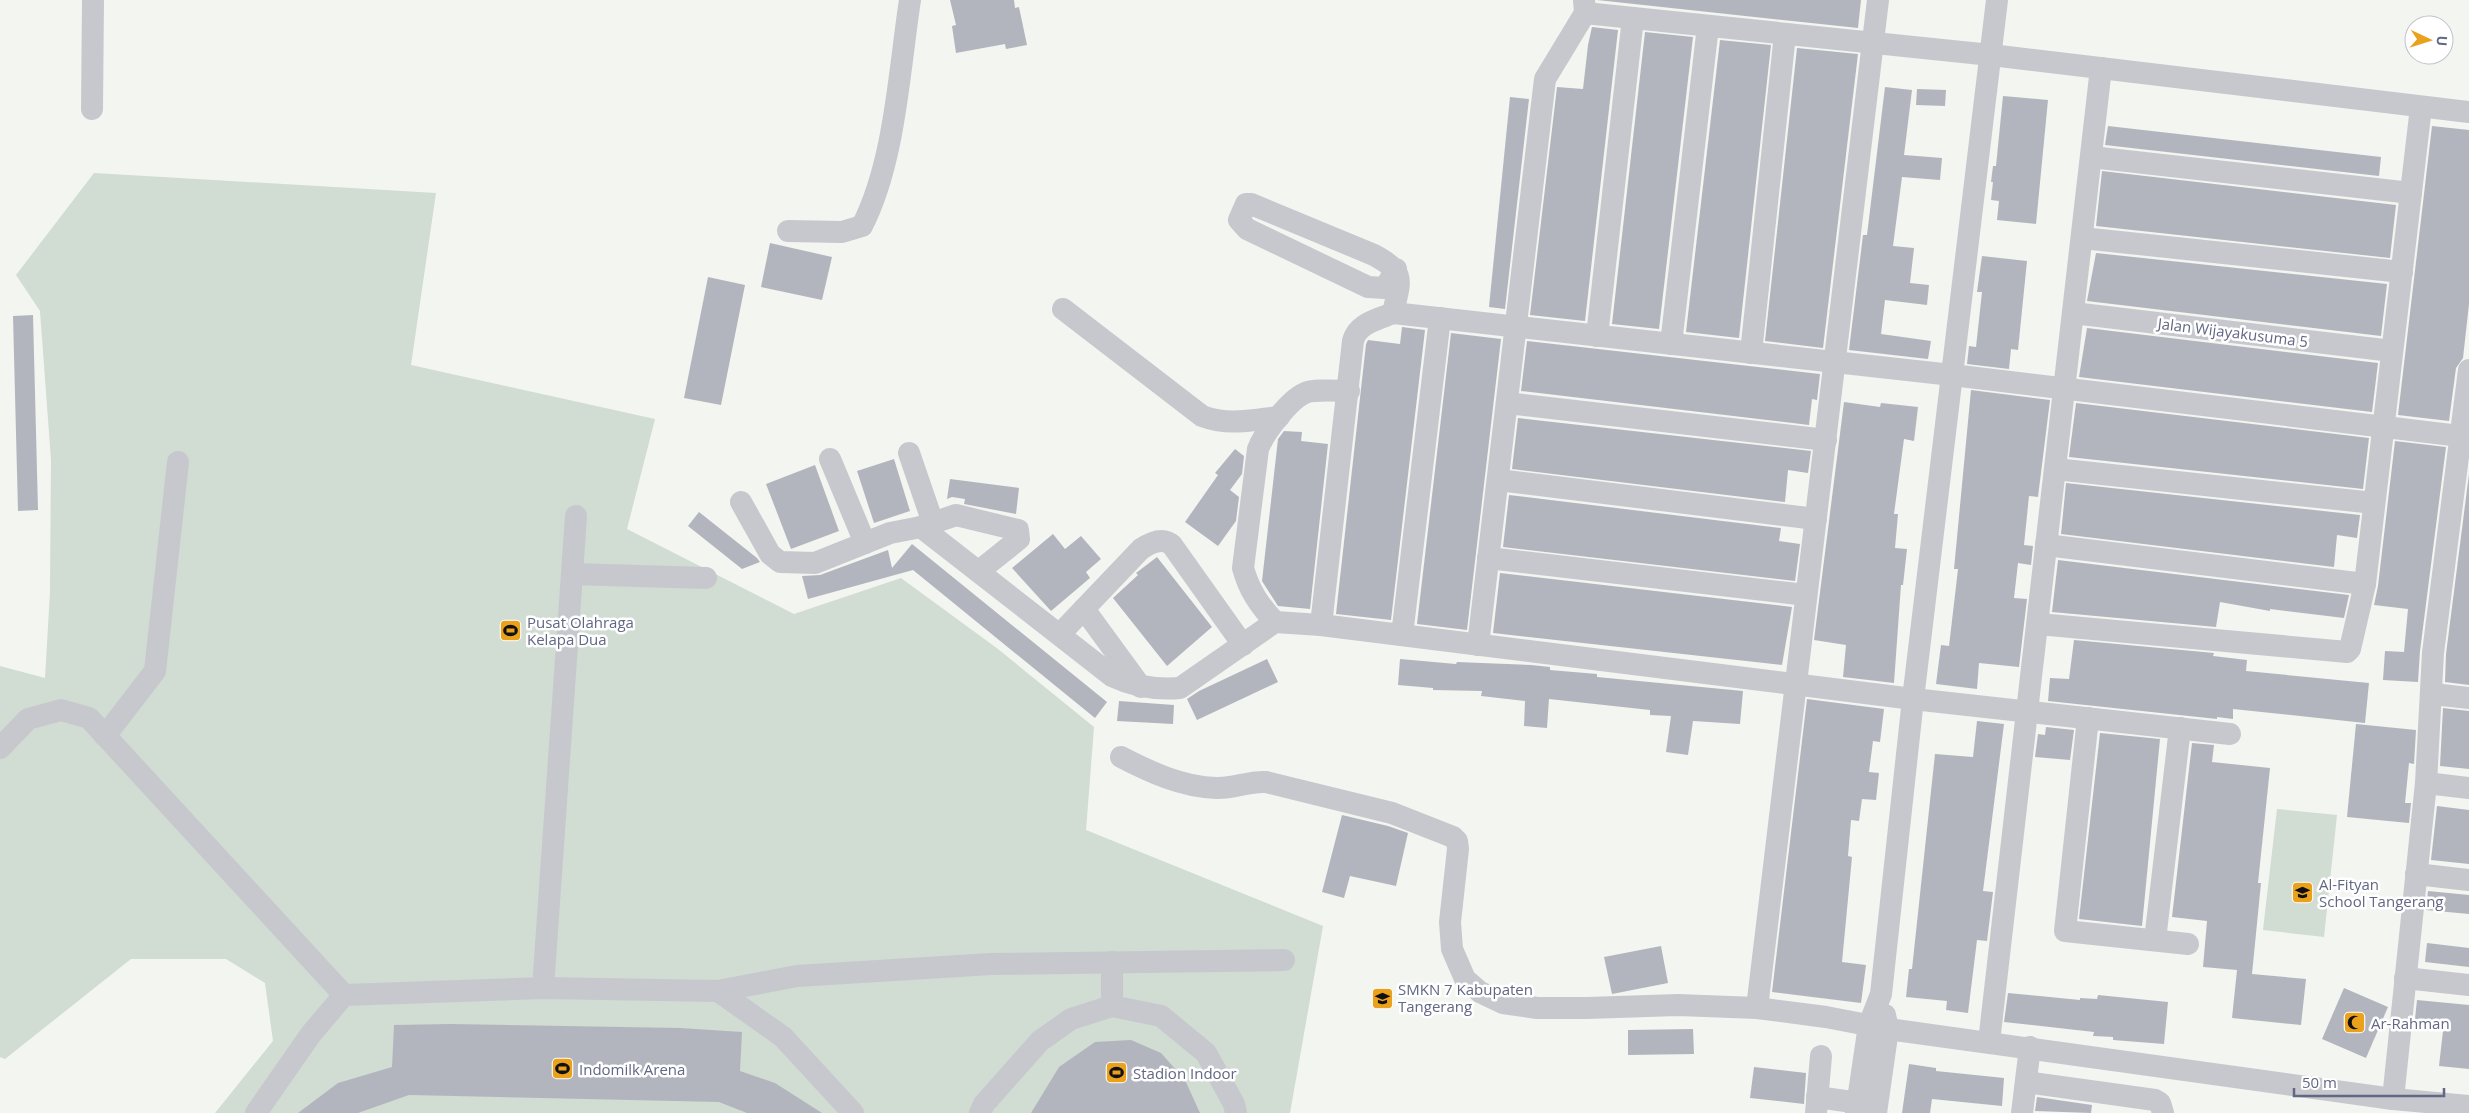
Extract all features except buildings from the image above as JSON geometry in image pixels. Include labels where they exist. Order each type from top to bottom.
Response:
[{"type":"street","points":[[92,109],[93,0]]},
{"type":"street","points":[[788,231],[842,232],[862,226],[874,202],[884,163],[910,0]]},
{"type":"street","points":[[1756,1008],[1878,0]]},
{"type":"street","points":[[1821,1056],[1816,1105],[1867,1109],[1879,1027],[1881,994],[1914,698],[1997,0]]},
{"type":"street","points":[[1478,645],[1545,79],[1584,6],[1632,18],[1991,55],[2469,112]]},
{"type":"street","points":[[1597,336],[1632,18]]},
{"type":"street","points":[[1671,344],[1708,26]]},
{"type":"street","points":[[1751,353],[1785,34]]},
{"type":"street","points":[[1989,1042],[2102,68]]},
{"type":"street","points":[[2038,624],[2346,652],[2352,645],[2365,584],[2421,106]]},
{"type":"street","points":[[2091,158],[2411,193]]},
{"type":"street","points":[[1393,313],[1399,286],[1399,276],[1396,269],[1374,255],[1251,204],[1246,204],[1240,212],[1239,220],[1247,230],[1368,287],[1385,288],[1396,269]]},
{"type":"street","points":[[1312,260],[1324,234]]},
{"type":"street","points":[[2082,238],[2402,272]]},
{"type":"street","points":[[1063,309],[1202,416],[1217,422],[1233,423],[1279,417]]},
{"type":"street","points":[[1322,626],[1356,332],[1362,326],[1393,313],[2065,389],[2465,437]]},
{"type":"street","name":"Jalan Wijayakusuma 5","points":[[2073,313],[2392,351]]},
{"type":"street","points":[[1402,635],[1440,318]]},
{"type":"street","points":[[2393,1099],[2426,783],[2433,694],[2433,653],[2465,437],[2469,370]]},
{"type":"street","points":[[1275,622],[1256,600],[1248,586],[1243,568],[1258,449],[1262,437],[1279,417],[1306,392],[1348,391]]},
{"type":"street","points":[[1507,403],[1826,440]]},
{"type":"street","points":[[909,453],[928,525],[979,570],[1112,676],[1130,685],[1162,690],[1180,688],[1275,622],[1402,635],[2027,712],[2230,734]]},
{"type":"street","points":[[830,459],[865,543]]},
{"type":"street","points":[[105,736],[155,671],[178,462]]},
{"type":"street","points":[[2056,469],[2374,503]]},
{"type":"street","points":[[1498,480],[1816,519]]},
{"type":"street","points":[[741,502],[770,554],[780,562],[815,563],[890,533],[928,525],[956,515],[1018,530],[1019,539],[979,570]]},
{"type":"street","points":[[543,988],[576,516]]},
{"type":"street","points":[[1060,634],[1141,549],[1151,542],[1169,542],[1244,645]]},
{"type":"street","points":[[2046,546],[2365,584]]},
{"type":"street","points":[[1488,558],[1806,595]]},
{"type":"street","points":[[572,574],[706,578]]},
{"type":"street","points":[[1084,609],[1141,686]]},
{"type":"street","points":[[2433,694],[2469,698]]},
{"type":"street","points":[[0,748],[28,719],[61,710],[89,718],[344,995]]},
{"type":"street","points":[[2088,718],[2065,930],[2188,944]]},
{"type":"street","points":[[2155,940],[2180,728]]},
{"type":"street","points":[[1121,758],[1157,775],[1215,788],[1254,781],[1266,782],[1392,813],[1453,837],[1457,841],[1458,849],[1450,922],[1452,949],[1465,979],[1480,992],[1503,1003],[1547,1008],[1678,1004],[1756,1008],[2458,1108]]},
{"type":"street","points":[[2426,783],[2469,788]]},
{"type":"street","points":[[2416,874],[2469,880]]},
{"type":"street","points":[[256,1113],[311,1034],[344,995],[543,988],[718,991],[797,976],[991,964],[1284,960]]},
{"type":"street","points":[[1112,962],[1112,1006]]},
{"type":"street","points":[[2405,978],[2469,985]]},
{"type":"street","points":[[718,991],[783,1037],[853,1113]]},
{"type":"street","points":[[980,1113],[984,1104],[1040,1041],[1071,1019],[1112,1006],[1161,1016],[1206,1053],[1234,1104],[1236,1113]]},
{"type":"street","points":[[2022,1113],[2030,1048]]},
{"type":"street","points":[[2026,1082],[2155,1100],[2160,1103],[2163,1113]]},
{"type":"shaded area","name":"Pusat Olahraga Kelapa Dua","points":[[94,173],[436,193],[411,365],[655,419],[627,529],[794,614],[901,578],[998,649],[1094,727],[1086,830],[1323,926],[1290,1113],[215,1113],[273,1041],[265,983],[226,959],[131,959],[5,1059],[0,1057],[0,666],[45,678],[50,592],[51,460],[40,311],[16,275]]},
{"type":"shaded area","points":[[2277,809],[2337,815],[2324,937],[2263,930]]},
{"type":"place","name":"Pusat Olahraga Kelapa Dua","points":[[511,631]]},
{"type":"place","name":"Al-Fityan School Tangerang","points":[[2303,893]]},
{"type":"place","name":"SMKN 7 Kabupaten Tangerang","points":[[1382,998]]},
{"type":"place","name":"Ar-Rahman","points":[[2355,1023]]},
{"type":"place","name":"Indomilk Arena","points":[[563,1069]]},
{"type":"place","name":"Stadion Indoor","points":[[1117,1073]]}]
